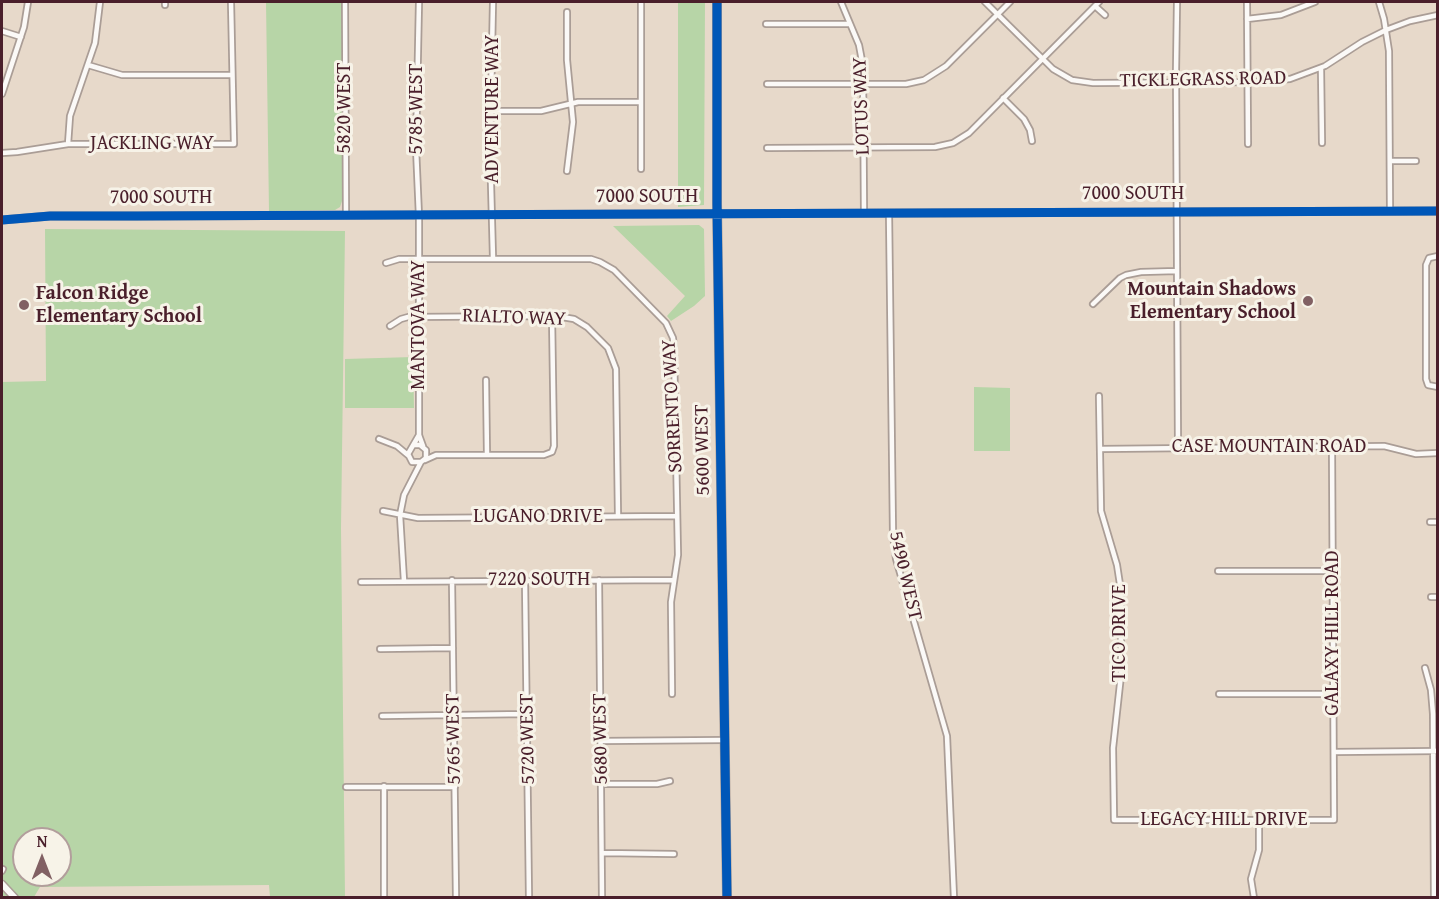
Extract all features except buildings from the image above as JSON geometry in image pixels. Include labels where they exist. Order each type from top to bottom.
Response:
[{"type":"main road","name":"5600 WEST","points":[[717,2],[727,897]]},
{"type":"street","points":[[2,94],[21,37],[28,2]]},
{"type":"street","points":[[68,144],[70,116],[97,32],[100,2]]},
{"type":"street","name":"JACKLING WAY","points":[[2,153],[68,144],[234,144],[231,2]]},
{"type":"street","name":"5820 WEST","points":[[345,2],[346,215]]},
{"type":"street","name":"5785 WEST","points":[[419,2],[416,148],[419,216]]},
{"type":"street","name":"ADVENTURE WAY","points":[[493,2],[490,111],[493,258]]},
{"type":"street","points":[[641,2],[641,169]]},
{"type":"street","name":"LOTUS WAY","points":[[841,2],[862,54],[864,213]]},
{"type":"street","name":"TICKLEGRASS ROAD","points":[[985,2],[1059,74],[1079,81],[1247,82],[1290,79],[1321,68],[1386,30],[1410,21],[1437,15]]},
{"type":"street","points":[[766,84],[906,84],[930,77],[946,66],[1010,2]]},
{"type":"street","points":[[1177,2],[1179,447]]},
{"type":"street","points":[[1247,2],[1248,144]]},
{"type":"street","points":[[1247,19],[1281,15],[1315,2]]},
{"type":"street","points":[[1379,2],[1386,30],[1390,71],[1390,210]]},
{"type":"street","points":[[768,148],[947,145],[962,138],[1097,4],[1105,15]]},
{"type":"street","points":[[567,12],[567,60],[573,128],[567,171]]},
{"type":"street","points":[[766,24],[850,24]]},
{"type":"street","points":[[2,31],[21,37]]},
{"type":"street","points":[[88,65],[110,72],[136,76],[232,75]]},
{"type":"street","points":[[1321,68],[1322,143]]},
{"type":"street","points":[[1003,98],[1024,120],[1030,130],[1032,141]]},
{"type":"street","points":[[490,111],[541,111],[572,103],[641,102]]},
{"type":"street","points":[[962,138],[965,144]]},
{"type":"street","points":[[1390,161],[1416,161]]},
{"type":"street","name":"7000 SOUTH","points":[[2,220],[50,216],[1437,211]]},
{"type":"street","name":"5490 WEST","points":[[889,213],[893,534],[896,559],[947,736],[954,897]]},
{"type":"street","name":"MANTOVA WAY","points":[[419,216],[419,435],[424,448]]},
{"type":"street","points":[[1437,256],[1430,257],[1426,263],[1428,385],[1437,387]]},
{"type":"street","name":"SORRENTO WAY","points":[[386,263],[399,259],[580,257],[596,260],[614,270],[663,318],[671,332],[674,349],[678,560],[670,606],[672,694]]},
{"type":"street","points":[[1093,304],[1126,275],[1141,272],[1178,271]]},
{"type":"street","points":[[412,462],[423,461],[436,455],[544,455],[554,449],[552,316]]},
{"type":"street","name":"RIALTO WAY","points":[[390,326],[403,318],[552,316],[570,318],[588,327],[604,343],[613,358],[616,375],[618,516]]},
{"type":"street","points":[[486,380],[487,455]]},
{"type":"street","name":"TICO DRIVE","points":[[1099,396],[1101,511],[1118,565],[1121,591],[1122,675],[1113,748],[1114,820]]},
{"type":"street","name":"MANTOVA WAY","points":[[409,456],[419,435]]},
{"type":"street","points":[[379,439],[397,446],[409,456],[415,473]]},
{"type":"street","points":[[397,446],[424,448],[436,455]]},
{"type":"street","name":"CASE MOUNTAIN ROAD","points":[[1100,449],[1384,446],[1416,453],[1437,453]]},
{"type":"street","name":"GALAXY HILL ROAD","points":[[1332,447],[1334,820]]},
{"type":"street","points":[[404,581],[400,515],[404,495],[423,461],[424,448]]},
{"type":"street","name":"LUGANO DRIVE","points":[[382,511],[418,518],[677,516]]},
{"type":"street","points":[[1430,522],[1437,522]]},
{"type":"street","points":[[1218,571],[1333,570]]},
{"type":"street","name":"5765 WEST","points":[[452,580],[456,897]]},
{"type":"street","name":"5720 WEST","points":[[525,580],[529,897]]},
{"type":"street","name":"5680 WEST","points":[[598,580],[602,897]]},
{"type":"street","name":"7220 SOUTH","points":[[362,582],[674,580]]},
{"type":"street","points":[[1431,597],[1437,597]]},
{"type":"street","points":[[380,649],[453,648]]},
{"type":"street","points":[[1425,668],[1433,702],[1435,751],[1434,897]]},
{"type":"street","points":[[1219,694],[1334,694]]},
{"type":"street","points":[[382,716],[527,714]]},
{"type":"street","points":[[600,741],[725,740]]},
{"type":"street","points":[[1334,752],[1435,751]]},
{"type":"street","points":[[601,784],[657,784],[670,780]]},
{"type":"street","points":[[384,786],[384,897]]},
{"type":"street","points":[[346,787],[455,787]]},
{"type":"street","points":[[1254,897],[1251,879],[1258,850],[1259,819]]},
{"type":"street","name":"LEGACY HILL DRIVE","points":[[1114,820],[1334,820]]},
{"type":"street","points":[[602,853],[674,854]]},
{"type":"street","points":[[2,884],[15,897]]},
{"type":"green space","points":[[266,2],[342,2],[342,201],[340,207],[335,210],[269,211]]},
{"type":"green space","points":[[678,2],[705,2],[704,205],[678,207]]},
{"type":"green space","points":[[699,225],[704,229],[705,296],[671,321],[667,316],[685,296],[613,226]]},
{"type":"green space","points":[[45,229],[345,231],[341,528],[345,897],[270,897],[269,885],[72,887],[72,827],[12,827],[12,887],[40,887],[34,897],[2,897],[2,382],[46,381]]},
{"type":"green space","points":[[413,357],[414,408],[345,408],[345,359]]},
{"type":"green space","points":[[974,387],[1010,388],[1010,451],[974,451]]},
{"type":"cycle path","points":[[717,2],[717,204],[727,898]]},
{"type":"cycle path","points":[[2,220],[50,216],[1438,211]]},
{"type":"place","name":"Mountain Shadows Elementary School","points":[[1308,301]]},
{"type":"place","name":"Falcon Ridge Elementary School","points":[[24,305]]}]
